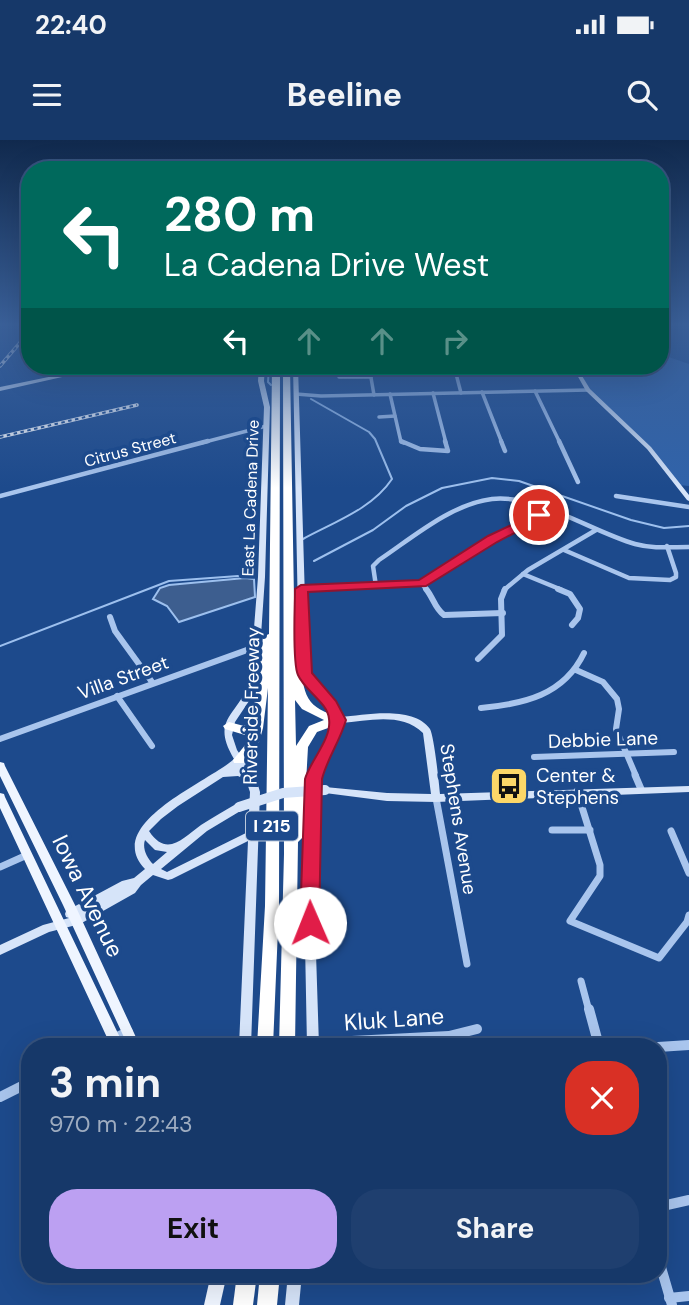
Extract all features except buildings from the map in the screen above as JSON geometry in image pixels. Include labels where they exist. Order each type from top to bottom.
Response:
[{"type":"highway","name":"Riverside Freeway","points":[[276,379],[291,854],[287,1038]]},
{"type":"highway","name":"Riverside Freeway","points":[[266,1038],[271,970],[286,379]]},
{"type":"highway","points":[[239,760],[252,746],[259,711],[268,617],[282,605],[293,620],[299,696],[305,707],[314,713],[338,720]]},
{"type":"highway","points":[[314,713],[324,711],[331,705]]},
{"type":"highway","points":[[229,726],[241,731],[248,730],[259,711]]},
{"type":"highway","points":[[291,854],[298,827],[302,747],[313,729],[338,720]]},
{"type":"highway","points":[[243,1305],[246,1283]]},
{"type":"highway","points":[[267,1305],[269,1283]]},
{"type":"main road","points":[[0,389],[45,379]]},
{"type":"main road","name":"East La Cadena Drive","points":[[229,726],[251,694],[258,646],[266,426],[263,379]]},
{"type":"main road","points":[[295,379],[304,673],[313,687],[331,705],[338,720],[332,741],[316,768],[313,784],[309,891],[313,1038]]},
{"type":"main road","points":[[582,379],[588,390],[649,448],[689,499]]},
{"type":"main road","name":"Stephens Avenue","points":[[338,720],[398,717],[409,719],[423,727],[427,732],[436,798]]},
{"type":"main road","points":[[229,726],[229,737],[251,778],[255,792],[245,1038]]},
{"type":"main road","points":[[239,760],[164,810],[144,830],[138,843],[140,852],[153,871],[165,876],[174,875],[254,834]]},
{"type":"main road","name":"Iowa Avenue","points":[[0,765],[74,916],[121,1038]]},
{"type":"main road","points":[[221,774],[233,772],[251,778]]},
{"type":"main road","points":[[0,950],[131,890],[137,882],[220,817],[239,807],[284,793],[325,790],[387,797],[436,798],[689,789]]},
{"type":"main road","name":"Iowa Avenue","points":[[0,798],[60,924],[120,1038]]},
{"type":"main road","points":[[144,830],[150,842],[157,848],[169,849],[190,841]]},
{"type":"main road","points":[[211,1283],[212,1304]]},
{"type":"main road","points":[[212,1304],[217,1283]]},
{"type":"main road","points":[[292,1305],[294,1283]]},
{"type":"street","points":[[371,379],[374,395]]},
{"type":"street","points":[[457,379],[461,393]]},
{"type":"street","points":[[296,394],[588,390]]},
{"type":"street","points":[[535,391],[578,482]]},
{"type":"street","points":[[390,394],[401,442],[407,446],[448,451],[433,393]]},
{"type":"street","points":[[482,393],[505,451]]},
{"type":"street","points":[[379,417],[395,416]]},
{"type":"street","name":"Citrus Street","points":[[0,496],[266,426]]},
{"type":"street","points":[[680,489],[689,487]]},
{"type":"street","points":[[616,496],[689,507]]},
{"type":"street","points":[[376,586],[373,566],[379,560],[454,514],[493,499],[509,499],[544,510],[638,545],[689,547]]},
{"type":"street","points":[[301,589],[422,584],[492,539],[534,519],[544,510]]},
{"type":"street","points":[[478,659],[502,635],[502,592],[523,573],[596,530]]},
{"type":"street","points":[[564,550],[629,578],[670,580],[677,575],[667,546]]},
{"type":"street","points":[[523,573],[574,597],[580,609],[578,618],[572,625]]},
{"type":"street","points":[[422,584],[433,597],[438,611],[444,615],[503,613]]},
{"type":"street","points":[[110,617],[116,631],[152,682]]},
{"type":"street","name":"Villa Street","points":[[0,739],[258,646]]},
{"type":"street","points":[[481,708],[513,705],[535,698],[567,680],[576,670],[584,653]]},
{"type":"street","points":[[576,670],[598,679],[610,688],[617,699],[620,708],[615,719],[616,729],[641,789]]},
{"type":"street","points":[[117,696],[152,746]]},
{"type":"street","name":"Debbie Lane","points":[[534,757],[674,752]]},
{"type":"street","points":[[577,791],[600,865],[600,877],[570,921],[659,958],[688,920]]},
{"type":"street","name":"Stephens Avenue","points":[[436,798],[467,964]]},
{"type":"street","points":[[552,830],[590,830]]},
{"type":"street","points":[[671,831],[689,873]]},
{"type":"street","points":[[0,867],[27,855]]},
{"type":"street","points":[[581,981],[597,1038]]},
{"type":"street","name":"Kluk Lane","points":[[419,1038],[449,1036],[477,1029]]},
{"type":"street","points":[[667,1046],[689,1045]]},
{"type":"street","points":[[0,1097],[21,1086]]},
{"type":"street","points":[[667,1205],[689,1200]]},
{"type":"street","points":[[666,1283],[671,1301],[689,1296]]},
{"type":"shaded area","points":[[583,379],[689,379],[689,486],[678,485],[651,448],[588,388]]},
{"type":"shaded area","points":[[254,579],[255,597],[179,622],[167,606],[153,599],[160,588],[169,585]]},
{"type":"waterway","points":[[268,379],[271,385]]},
{"type":"waterway","points":[[303,539],[363,507],[392,479],[375,439],[369,432],[311,399]]},
{"type":"waterway","points":[[314,561],[373,530],[406,506],[442,488],[492,478],[519,481],[631,520],[664,528],[689,526]]},
{"type":"waterway","points":[[0,646],[169,581],[252,575]]},
{"type":"railway","points":[[0,437],[137,405]]},
{"type":"place","name":"Center & Stephens","points":[[509,786]]},
{"type":"route","points":[[310,923],[313,779],[316,768],[332,741],[338,720],[331,705],[307,680],[304,673],[301,589],[422,584],[492,539],[539,515]]}]
